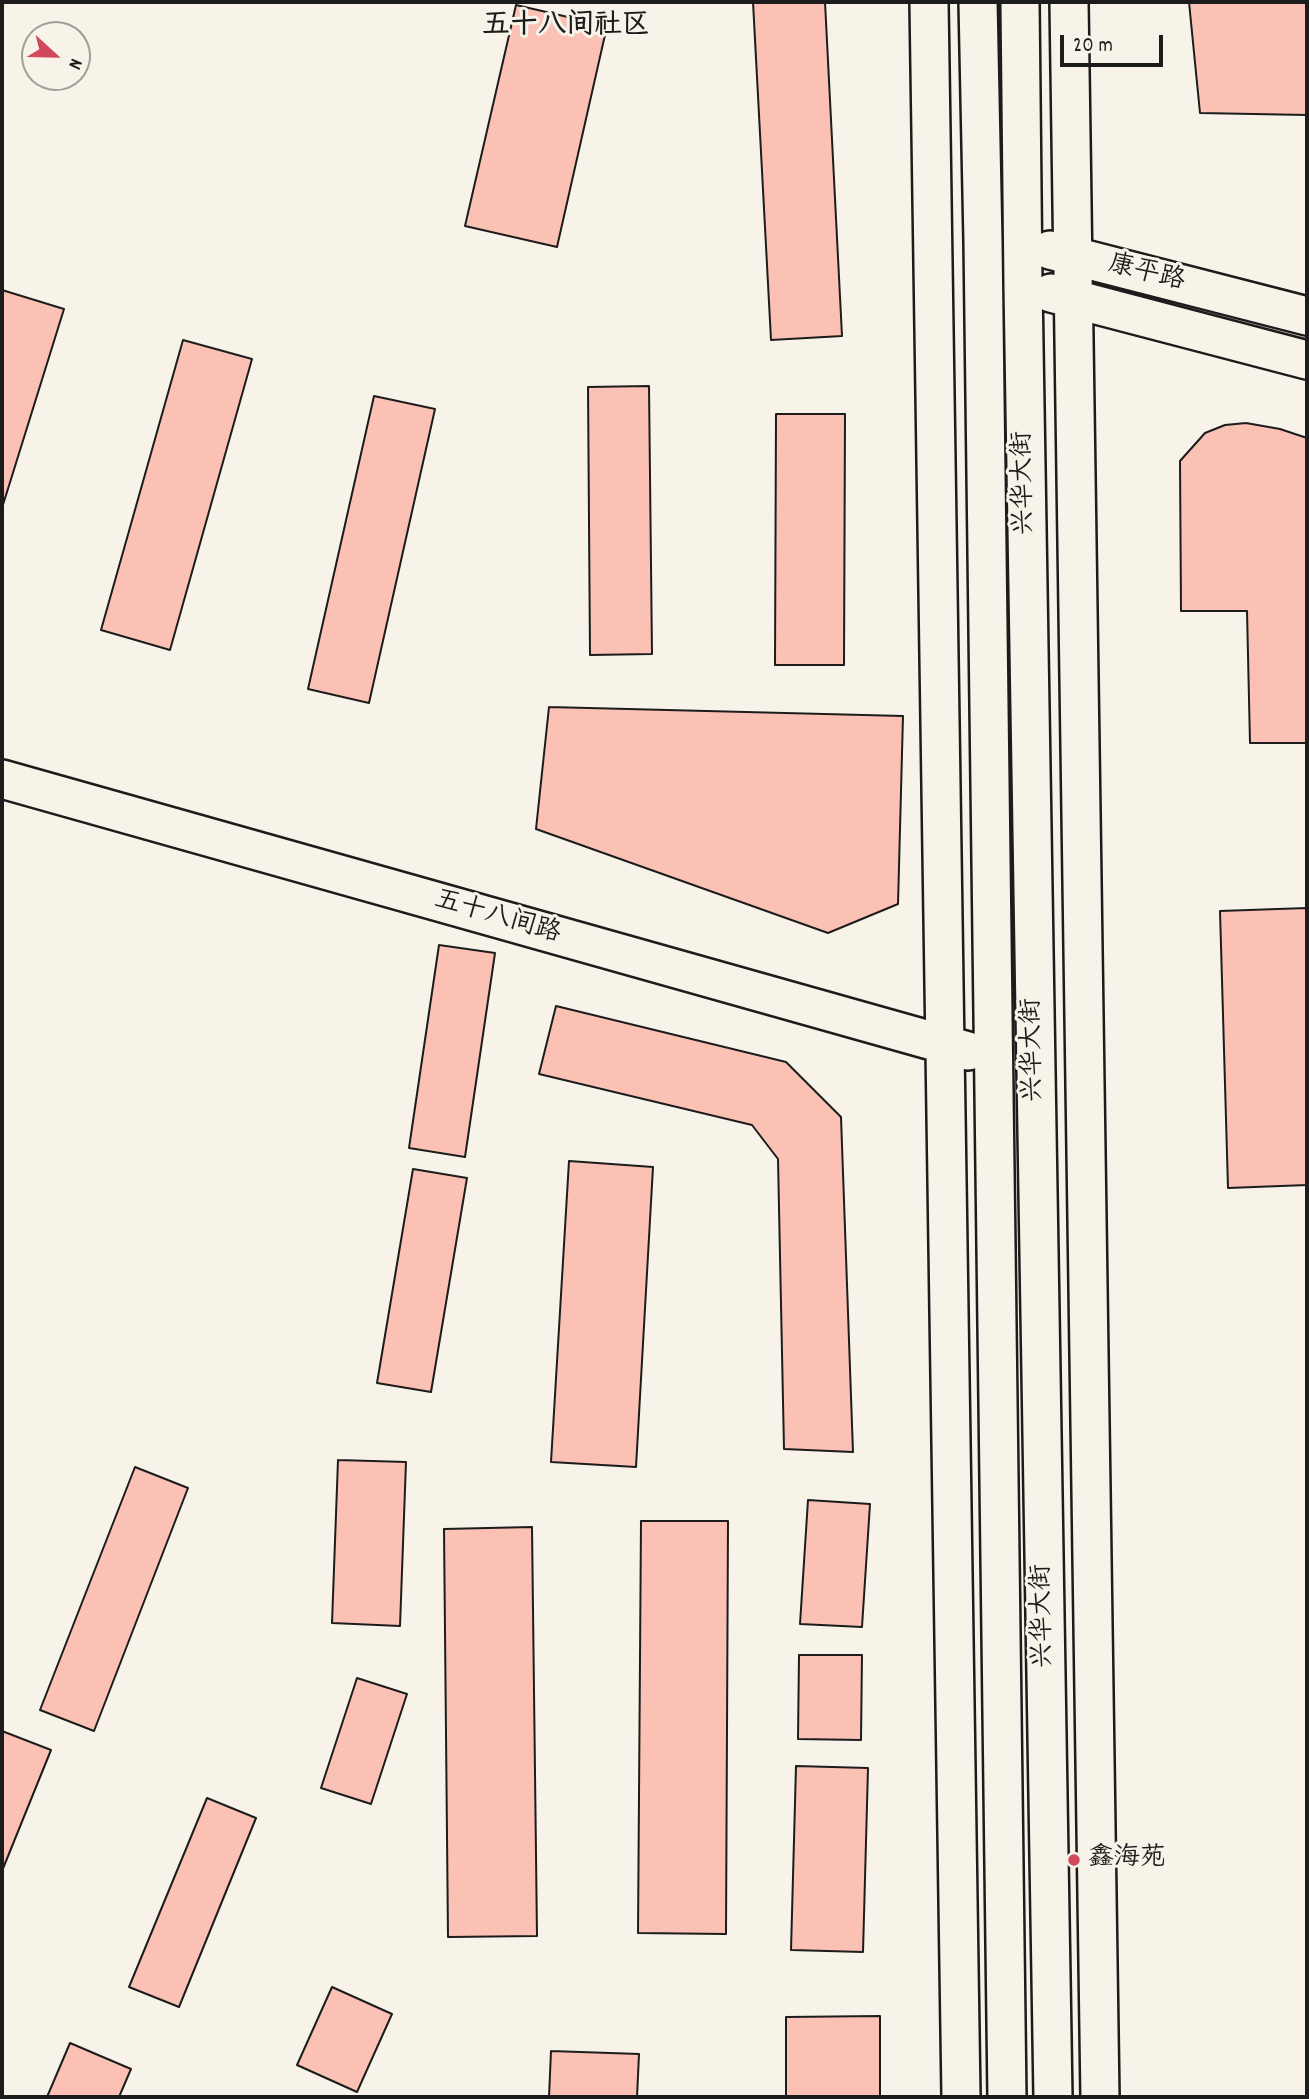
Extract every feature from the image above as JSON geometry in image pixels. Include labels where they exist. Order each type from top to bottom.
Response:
[{"type":"street","points":[[929,2],[961,2097]]},
{"type":"street","name":"兴华大街","points":[[978,2],[1007,2097]]},
{"type":"street","name":"兴华大街","points":[[1020,2],[1053,2097]]},
{"type":"street","points":[[1069,2],[1100,2097]]},
{"type":"street","name":"康平路","points":[[983,242],[1022,243],[1307,316]]},
{"type":"street","name":"康平路","points":[[984,285],[1023,286],[1307,360]]},
{"type":"street","name":"五十八间路","points":[[2,779],[993,1058]]},
{"type":"building","points":[[753,2],[825,2],[842,336],[771,340]]},
{"type":"building","points":[[1189,2],[1307,2],[1307,115],[1200,113]]},
{"type":"building","points":[[516,5],[607,26],[557,247],[465,226]]},
{"type":"building","points":[[2,290],[64,309],[2,508]]},
{"type":"building","points":[[183,340],[252,359],[170,650],[101,630]]},
{"type":"building","points":[[649,386],[652,654],[590,655],[588,387]]},
{"type":"building","points":[[374,396],[435,409],[369,703],[308,689]]},
{"type":"building","points":[[776,414],[845,414],[844,665],[775,665]]},
{"type":"building","points":[[1246,423],[1280,429],[1307,438],[1307,743],[1250,743],[1247,611],[1181,611],[1180,461],[1205,433],[1225,425]]},
{"type":"building","points":[[549,707],[903,716],[898,904],[828,933],[536,829]]},
{"type":"building","points":[[1307,908],[1307,1185],[1228,1188],[1220,911]]},
{"type":"building","points":[[439,945],[495,953],[465,1157],[409,1148]]},
{"type":"building","points":[[556,1006],[786,1062],[841,1117],[853,1452],[784,1449],[778,1159],[752,1125],[539,1074]]},
{"type":"building","points":[[569,1161],[653,1167],[636,1467],[551,1462]]},
{"type":"building","points":[[413,1169],[467,1178],[431,1392],[377,1383]]},
{"type":"building","points":[[338,1460],[406,1462],[400,1626],[332,1623]]},
{"type":"building","points":[[135,1467],[188,1488],[94,1731],[40,1710]]},
{"type":"building","points":[[808,1500],[870,1504],[862,1627],[800,1624]]},
{"type":"building","points":[[641,1521],[728,1521],[726,1934],[638,1933]]},
{"type":"building","points":[[532,1527],[537,1936],[448,1937],[444,1529]]},
{"type":"building","points":[[799,1655],[862,1655],[861,1740],[798,1739]]},
{"type":"building","points":[[357,1678],[407,1694],[371,1804],[321,1788]]},
{"type":"building","points":[[2,1731],[51,1750],[2,1871]]},
{"type":"building","points":[[796,1766],[868,1768],[863,1952],[791,1950]]},
{"type":"building","points":[[207,1798],[256,1818],[179,2007],[129,1987]]},
{"type":"building","points":[[332,1987],[392,2014],[357,2092],[297,2065]]},
{"type":"building","points":[[880,2016],[880,2097],[786,2097],[786,2017]]},
{"type":"building","points":[[70,2043],[131,2069],[119,2097],[47,2097]]},
{"type":"building","points":[[551,2051],[639,2054],[637,2097],[549,2097]]},
{"type":"place","name":"鑫海苑","points":[[1074,1860]]},
{"type":"district","name":"五十八间社区","points":[[566,28]]}]
